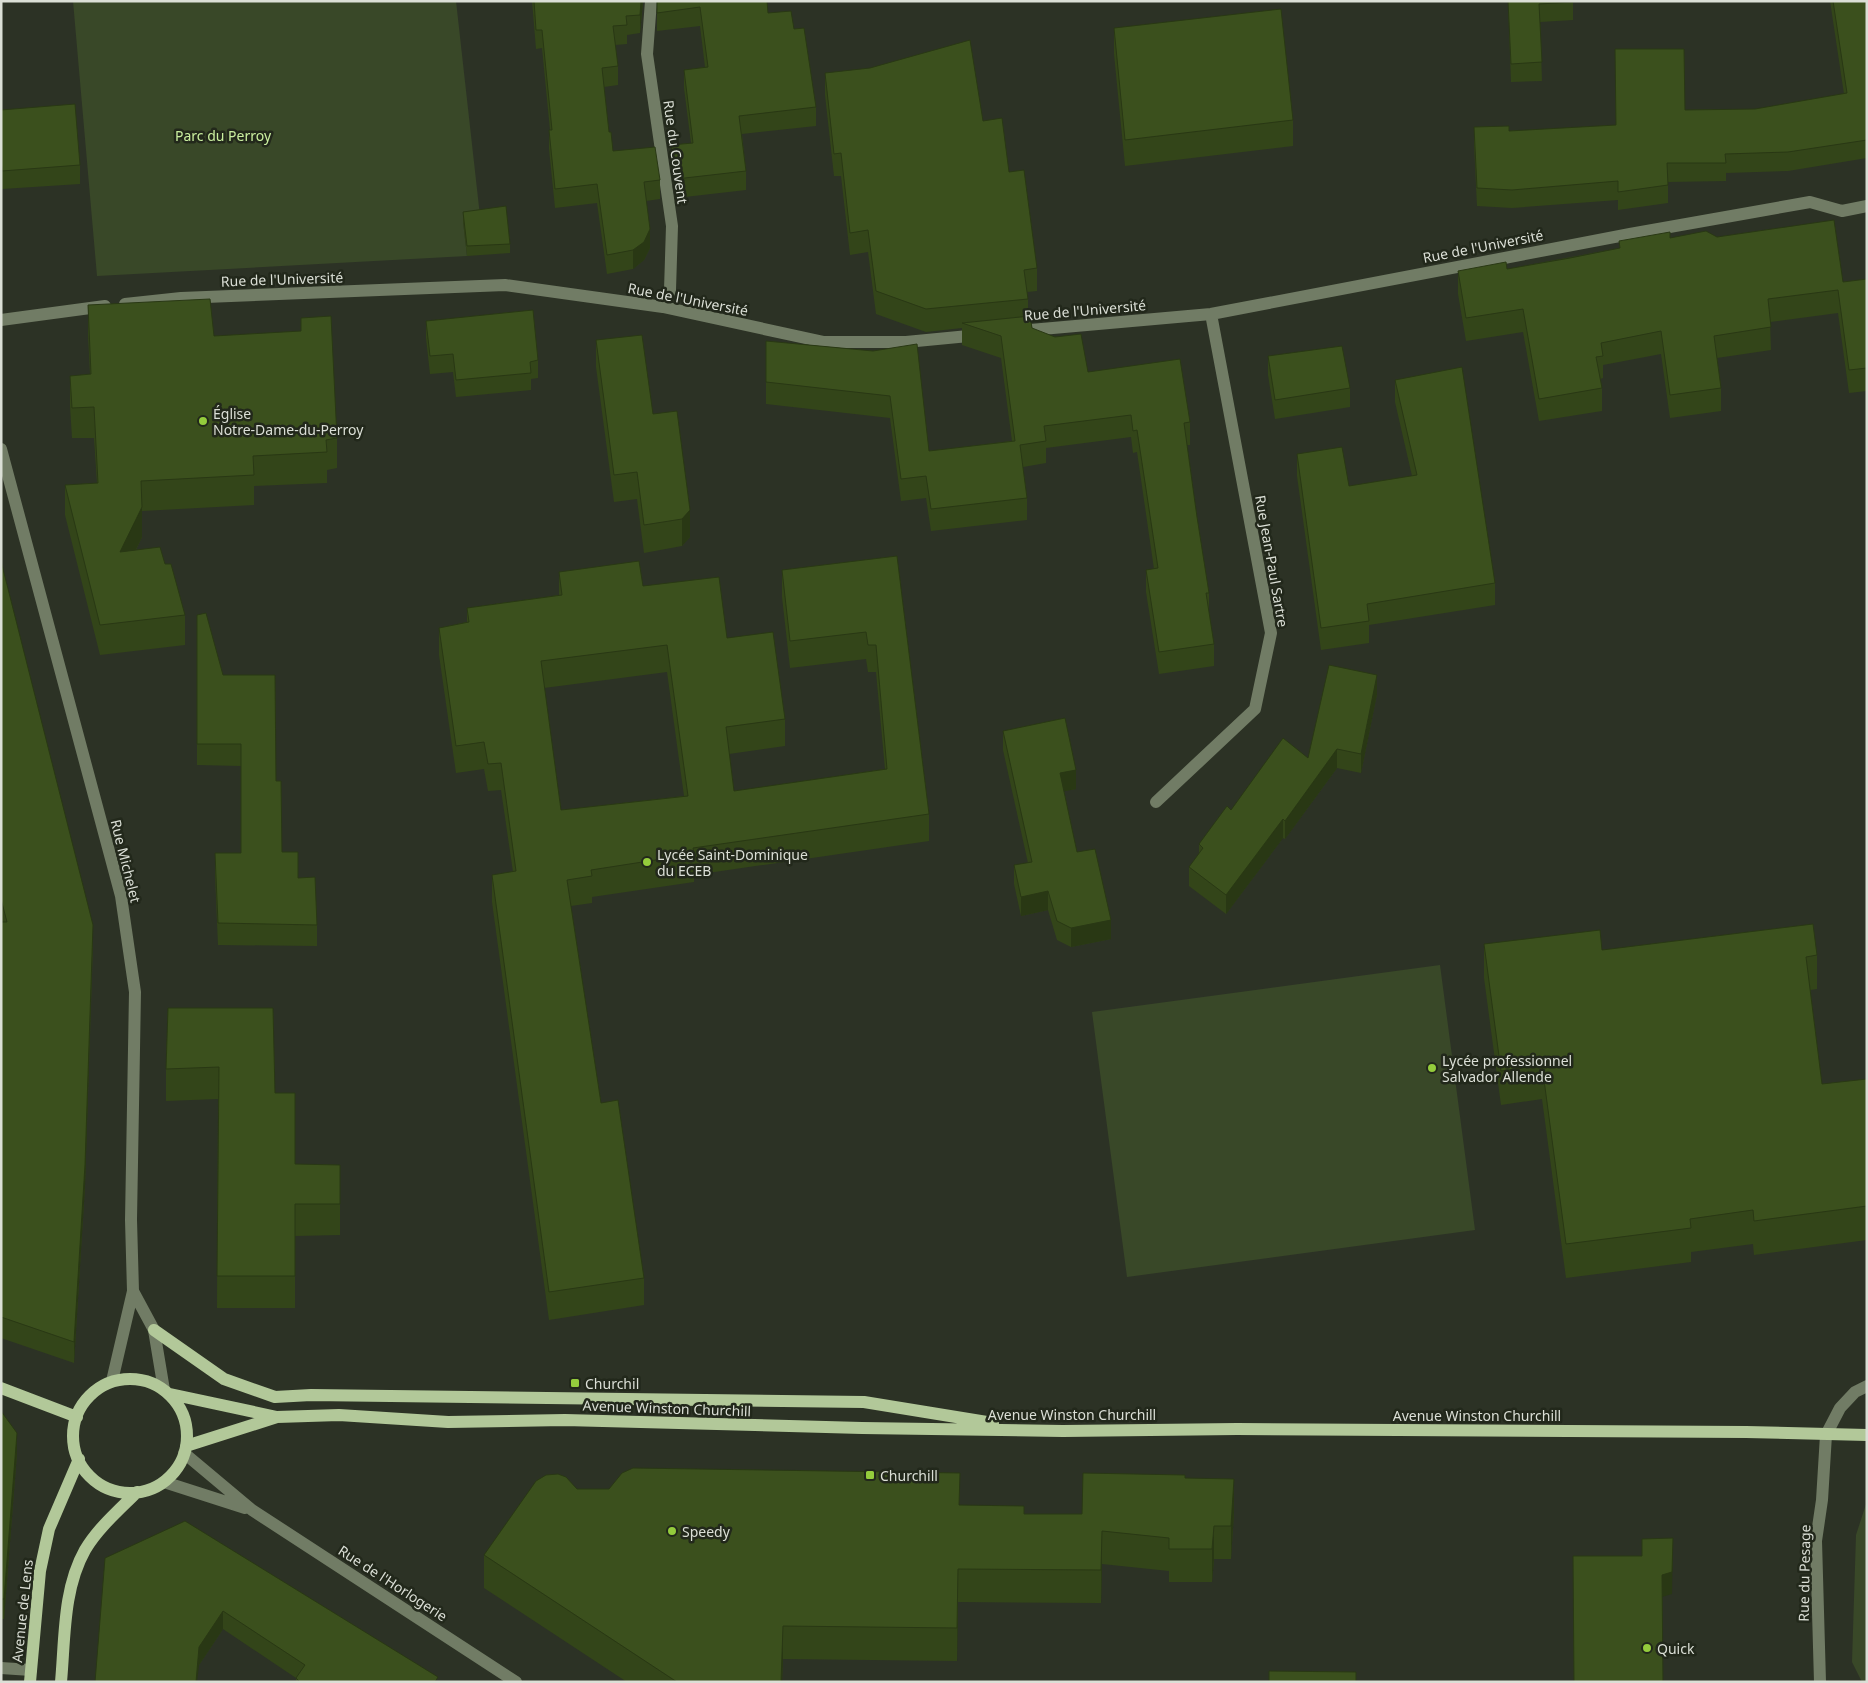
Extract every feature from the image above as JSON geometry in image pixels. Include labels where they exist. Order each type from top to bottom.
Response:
[{"type":"main road","points":[[154,1330],[224,1379],[275,1397],[311,1395],[864,1402],[1035,1429]]},
{"type":"main road","points":[[122,1379],[139,1380],[155,1384],[167,1392],[179,1405],[185,1418],[188,1432],[185,1450],[176,1470],[164,1482],[151,1489],[137,1492],[116,1491],[98,1482],[84,1468],[74,1445],[74,1431],[81,1407],[91,1395],[112,1382],[122,1379]]},
{"type":"main road","points":[[1,1388],[77,1416]]},
{"type":"main road","name":"Avenue Winston Churchill","points":[[167,1392],[278,1418],[339,1415],[448,1422],[566,1420],[862,1428],[1746,1432],[1867,1435]]},
{"type":"main road","name":"Avenue Winston Churchill","points":[[185,1450],[278,1418]]},
{"type":"main road","name":"Avenue de Lens","points":[[31,1676],[40,1571],[45,1546],[49,1528],[79,1459]]},
{"type":"main road","points":[[61,1682],[70,1589],[76,1569],[86,1548],[106,1523],[137,1492]]},
{"type":"street","name":"Rue du Couvent","points":[[651,1],[647,54],[672,226],[670,290],[663,307]]},
{"type":"street","name":"Rue de l'Université","points":[[1,320],[37,314],[181,298],[505,285],[663,307],[824,342],[906,342],[1211,314],[1591,241],[1810,202],[1842,211],[1867,206]]},
{"type":"street","name":"Rue Jean-Paul Sartre","points":[[1156,802],[1256,709],[1271,633],[1211,314]]},
{"type":"street","name":"Rue Michelet","points":[[1,449],[121,896],[136,992],[131,1220],[133,1292],[112,1382]]},
{"type":"street","name":"Rue Michelet","points":[[133,1292],[154,1330],[167,1392]]},
{"type":"street","points":[[1826,1435],[1840,1408],[1855,1392],[1867,1386]]},
{"type":"street","name":"Rue du Pesage","points":[[1820,1682],[1816,1541],[1822,1500],[1826,1435]]},
{"type":"street","name":"Rue de l'Horlogerie","points":[[185,1450],[252,1510],[516,1682]]},
{"type":"street","name":"Rue de l'Horlogerie","points":[[164,1482],[252,1510]]},
{"type":"street","points":[[1,1668],[31,1676]]},
{"type":"green space","name":"Parc du Perroy","points":[[73,1],[456,1],[480,216],[463,221],[467,256],[97,276]]},
{"type":"green space","points":[[1440,965],[1475,1230],[1127,1277],[1092,1012]]},
{"type":"green space","points":[[1867,1501],[1867,1682],[1862,1682],[1852,1662],[1856,1535]]},
{"type":"building","points":[[534,1],[641,1],[640,15],[626,16],[627,25],[613,26],[618,66],[602,68],[613,151],[655,147],[660,180],[644,182],[650,229],[644,242],[633,250],[607,255],[597,184],[555,189],[549,130],[552,130],[542,30],[536,30]]},
{"type":"building","points":[[657,1],[767,1],[768,13],[791,11],[794,29],[804,28],[816,107],[739,116],[746,171],[676,179],[671,145],[693,143],[684,70],[708,67],[700,7],[657,13]]},
{"type":"building","points":[[1508,1],[1573,1],[1539,4],[1542,62],[1511,64]]},
{"type":"building","points":[[1833,1],[1867,1],[1867,140],[1788,152],[1725,154],[1726,163],[1667,163],[1668,185],[1618,192],[1618,181],[1512,190],[1477,188],[1474,127],[1509,126],[1509,131],[1616,125],[1615,49],[1684,49],[1685,110],[1755,109],[1847,93]]},
{"type":"building","points":[[1281,9],[1293,120],[1125,140],[1114,28]]},
{"type":"building","points":[[970,40],[983,121],[1002,118],[1009,172],[1024,170],[1037,268],[1024,270],[1028,299],[926,309],[876,291],[868,230],[850,233],[841,153],[834,154],[825,73],[870,68]]},
{"type":"building","points":[[75,104],[80,165],[2,171],[1,110]]},
{"type":"building","points":[[506,206],[510,244],[467,246],[463,212]]},
{"type":"building","points":[[1834,220],[1843,282],[1867,279],[1867,368],[1849,370],[1838,290],[1768,299],[1771,327],[1714,336],[1721,388],[1670,395],[1661,331],[1601,343],[1603,356],[1596,357],[1602,388],[1539,399],[1523,309],[1466,318],[1458,271],[1506,262],[1507,269],[1570,258],[1620,248],[1619,241],[1670,232],[1670,238],[1706,231],[1717,237]]},
{"type":"building","points":[[210,299],[214,336],[301,331],[301,318],[331,316],[337,438],[326,440],[327,452],[253,456],[254,475],[141,481],[142,507],[120,552],[160,547],[165,564],[171,564],[185,615],[100,625],[65,485],[98,483],[94,407],[72,408],[70,376],[91,374],[88,305]]},
{"type":"building","points":[[533,310],[538,360],[530,362],[531,373],[456,380],[453,354],[430,356],[426,321]]},
{"type":"building","points":[[1030,316],[1032,328],[1055,337],[1081,334],[1088,372],[1180,359],[1190,422],[1184,423],[1209,593],[1206,593],[1214,644],[1159,652],[1146,570],[1158,568],[1137,430],[1133,431],[1131,415],[1044,426],[1046,441],[1020,445],[1027,498],[931,509],[926,476],[901,479],[890,396],[766,382],[766,341],[873,351],[917,344],[929,451],[1015,441],[1001,336],[962,323]]},
{"type":"building","points":[[642,335],[653,414],[677,411],[690,510],[682,519],[644,525],[637,472],[614,475],[596,340]]},
{"type":"building","points":[[1342,346],[1350,388],[1275,400],[1268,356]]},
{"type":"building","points":[[1462,367],[1495,583],[1367,604],[1369,621],[1321,628],[1297,454],[1342,447],[1349,486],[1417,475],[1395,380]]},
{"type":"building","points":[[897,556],[929,814],[693,848],[694,854],[591,870],[592,876],[567,880],[601,1103],[618,1100],[644,1278],[549,1292],[492,875],[516,871],[501,763],[488,764],[484,742],[456,746],[439,628],[469,622],[467,608],[562,595],[559,572],[639,561],[643,586],[719,577],[727,638],[773,632],[785,719],[726,727],[734,791],[887,769],[876,645],[868,645],[866,632],[790,641],[782,570]],"holes":[[[667,645],[688,796],[561,810],[541,661]]]},
{"type":"building","points":[[1,561],[93,925],[85,1165],[74,1342],[1,1317],[1,922],[7,922],[1,899]]},
{"type":"building","points":[[206,613],[223,675],[275,675],[276,781],[281,781],[282,852],[298,852],[298,878],[315,877],[317,925],[218,923],[215,853],[241,853],[241,744],[197,744],[197,615]]},
{"type":"building","points":[[1329,665],[1377,675],[1361,754],[1337,749],[1285,821],[1283,819],[1226,895],[1189,867],[1203,848],[1199,844],[1227,806],[1231,810],[1283,738],[1308,758]]},
{"type":"building","points":[[1065,718],[1076,770],[1060,773],[1077,852],[1095,849],[1111,920],[1071,928],[1057,921],[1048,891],[1021,897],[1014,865],[1032,862],[1003,731]]},
{"type":"building","points":[[1813,924],[1817,955],[1806,957],[1822,1084],[1867,1079],[1867,1206],[1754,1221],[1753,1210],[1690,1219],[1691,1228],[1566,1244],[1542,1065],[1501,1071],[1484,944],[1600,930],[1602,950]]},
{"type":"building","points":[[168,1008],[273,1008],[275,1093],[295,1093],[295,1164],[340,1165],[340,1204],[295,1204],[295,1276],[217,1276],[219,1067],[166,1069]]},
{"type":"building","points":[[1,1411],[17,1433],[4,1599],[1,1599]]},
{"type":"building","points":[[633,1468],[960,1473],[959,1505],[1024,1506],[1024,1514],[1082,1514],[1083,1473],[1185,1475],[1185,1478],[1234,1479],[1231,1526],[1214,1526],[1212,1549],[1169,1549],[1169,1538],[1102,1531],[1101,1570],[958,1569],[957,1628],[783,1626],[781,1682],[677,1682],[484,1555],[536,1481],[546,1475],[558,1474],[566,1477],[577,1489],[609,1489],[622,1473]]},
{"type":"building","points":[[185,1521],[438,1677],[435,1682],[300,1682],[296,1678],[305,1665],[223,1611],[199,1647],[196,1682],[95,1682],[105,1558]]},
{"type":"building","points":[[1673,1538],[1672,1572],[1662,1575],[1663,1682],[1574,1682],[1573,1556],[1642,1556],[1642,1539]]},
{"type":"building","points":[[1269,1671],[1356,1672],[1356,1682],[1269,1682]]},
{"type":"place","name":"Église Notre-Dame-du-Perroy","points":[[203,421]]},
{"type":"place","name":"Lycée Saint-Dominique du ECEB","points":[[647,862]]},
{"type":"place","name":"Lycée professionnel Salvador Allende","points":[[1432,1068]]},
{"type":"place","name":"Churchil","points":[[575,1383]]},
{"type":"place","name":"Churchill","points":[[870,1475]]},
{"type":"place","name":"Speedy","points":[[672,1531]]},
{"type":"place","name":"Quick","points":[[1647,1648]]}]
